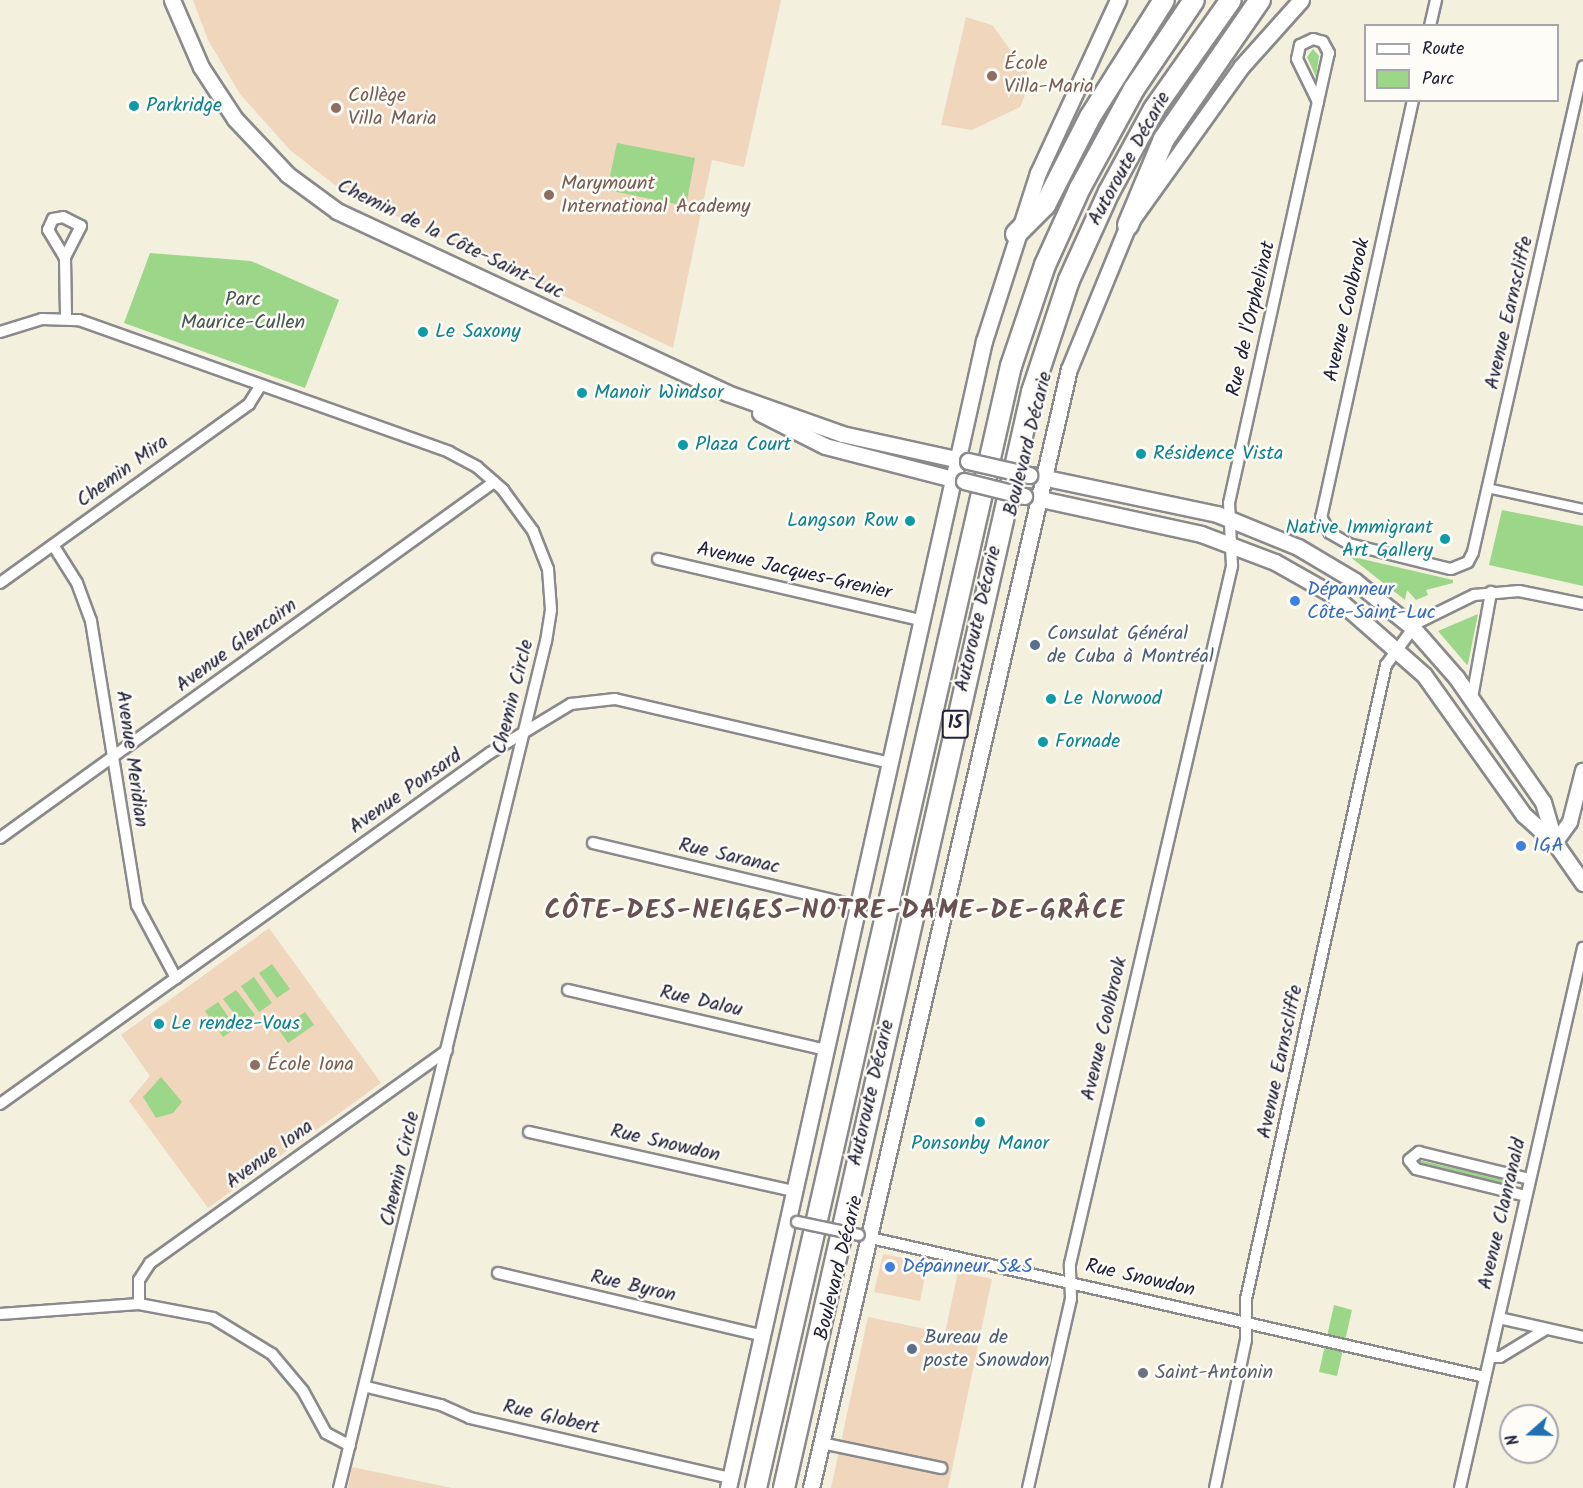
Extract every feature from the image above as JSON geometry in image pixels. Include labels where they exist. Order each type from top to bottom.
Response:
[{"type":"highway","points":[[1016,234],[1045,205],[1090,117],[1164,0]]},
{"type":"highway","name":"Autoroute Décarie","points":[[756,1488],[1005,386],[1045,265],[1076,198],[1134,89],[1194,0]]},
{"type":"highway","name":"Autoroute Décarie","points":[[784,1488],[1032,392],[1070,280],[1109,192],[1154,109],[1231,0]]},
{"type":"highway","points":[[1128,225],[1164,139],[1260,0]]},
{"type":"main road","name":"Chemin de la Côte-Saint-Luc","points":[[172,0],[198,61],[235,119],[319,199],[372,230],[727,393],[842,434],[1230,519],[1325,562],[1412,627],[1472,698],[1543,802],[1555,843]]},
{"type":"main road","points":[[729,1483],[761,1335],[792,1221],[793,1191],[921,620],[963,461],[1016,234],[1060,121],[1118,0]]},
{"type":"main road","name":"Boulevard Décarie","points":[[811,1488],[1030,497],[1074,355],[1128,225],[1241,67],[1301,0]]},
{"type":"main road","name":"Chemin de la Côte-Saint-Luc","points":[[727,393],[806,439],[958,480],[1233,545],[1313,583],[1396,646],[1449,706],[1524,815],[1555,843],[1583,883]]},
{"type":"street","name":"Boulevard Décarie","points":[[1280,24],[1308,0]]},
{"type":"street","points":[[1430,24],[1436,0]]},
{"type":"street","name":"Rue de l'Orphelinat","points":[[1233,545],[1230,519],[1329,53],[1326,45],[1313,39],[1300,45],[1297,59],[1318,102]]},
{"type":"street","name":"Avenue Earnscliffe","points":[[1465,564],[1473,552],[1583,66]]},
{"type":"street","name":"Avenue Coolbrook","points":[[1413,102],[1322,511],[1326,528],[1364,549],[1445,568],[1465,564]]},
{"type":"street","points":[[65,258],[66,318]]},
{"type":"street","name":"Chemin Circle","points":[[0,332],[32,321],[66,318],[449,452],[494,482],[533,531],[550,582],[550,626],[367,1387],[339,1488]]},
{"type":"street","name":"Chemin Mira","points":[[0,583],[249,404],[261,385]]},
{"type":"street","name":"Avenue Glencairn","points":[[0,838],[494,482]]},
{"type":"street","points":[[1487,488],[1583,509]]},
{"type":"street","name":"Avenue Meridian","points":[[53,545],[89,612],[137,905],[176,978]]},
{"type":"street","name":"Avenue Coolbrook","points":[[1028,1488],[1070,1281],[1233,545]]},
{"type":"street","name":"Avenue Jacques-Grenier","points":[[658,559],[921,620]]},
{"type":"street","points":[[1472,698],[1491,591]]},
{"type":"street","name":"Avenue Earnscliffe","points":[[1215,1488],[1247,1323],[1246,1299],[1381,681],[1396,646],[1412,627],[1443,606],[1491,591],[1529,592],[1583,604]]},
{"type":"street","name":"Avenue Ponsard","points":[[0,1104],[524,731],[572,704],[615,699],[889,763]]},
{"type":"street","points":[[1555,843],[1570,822],[1583,771]]},
{"type":"street","name":"Rue Saranac","points":[[593,843],[857,906]]},
{"type":"street","name":"Avenue Clanranald","points":[[1460,1488],[1583,948]]},
{"type":"street","name":"Rue Dalou","points":[[568,990],[825,1050]]},
{"type":"street","name":"Avenue Iona","points":[[139,1304],[139,1280],[150,1263],[447,1050]]},
{"type":"street","name":"Rue Snowdon","points":[[529,1132],[793,1191]]},
{"type":"street","points":[[1526,1196],[1416,1169],[1409,1157],[1419,1152],[1530,1179]]},
{"type":"street","name":"Rue Snowdon","points":[[792,1221],[1070,1281],[1485,1377]]},
{"type":"street","name":"Rue Byron","points":[[498,1273],[761,1335]]},
{"type":"street","points":[[0,1314],[139,1304],[203,1314],[251,1339],[292,1376],[330,1438],[350,1446]]},
{"type":"street","points":[[1499,1318],[1583,1337]]},
{"type":"street","points":[[1490,1357],[1500,1357],[1546,1329]]},
{"type":"street","name":"Rue Globert","points":[[367,1387],[441,1405],[470,1418],[729,1483]]},
{"type":"street","points":[[821,1443],[941,1468]]},
{"type":"shaded area","points":[[193,0],[781,0],[744,167],[712,160],[673,348],[340,189],[290,150],[240,94],[208,40]]},
{"type":"shaded area","name":"École Villa-Maria","points":[[966,17],[992,25],[1032,79],[1020,107],[972,130],[941,125]]},
{"type":"shaded area","name":"École Iona","points":[[269,928],[381,1083],[208,1208],[129,1101],[150,1076],[121,1035]]},
{"type":"shaded area","points":[[883,1254],[928,1263],[920,1301],[874,1292]]},
{"type":"shaded area","points":[[958,1272],[992,1279],[948,1488],[831,1488],[868,1317],[945,1333]]},
{"type":"shaded area","points":[[352,1467],[452,1488],[348,1488]]},
{"type":"green space","points":[[1313,49],[1319,56],[1316,77],[1307,57]]},
{"type":"green space","points":[[617,143],[695,158],[686,206],[607,190]]},
{"type":"green space","name":"Parc Maurice-Cullen","points":[[150,253],[251,261],[339,300],[305,388],[124,323]]},
{"type":"green space","points":[[1502,510],[1583,526],[1583,586],[1489,565]]},
{"type":"green space","points":[[1349,556],[1453,580],[1453,583],[1426,590],[1428,595],[1416,600],[1407,590],[1405,600]]},
{"type":"green space","points":[[1478,614],[1468,664],[1467,665],[1438,631]]},
{"type":"green space","points":[[272,964],[290,989],[277,998],[259,973]]},
{"type":"green space","points":[[254,977],[272,1003],[259,1012],[241,986]]},
{"type":"green space","points":[[236,990],[255,1015],[242,1024],[223,999]]},
{"type":"green space","points":[[218,1002],[236,1028],[223,1037],[205,1011]]},
{"type":"green space","points":[[305,1012],[314,1025],[288,1043],[279,1030]]},
{"type":"green space","points":[[161,1077],[182,1102],[173,1113],[156,1118],[143,1097]]},
{"type":"green space","points":[[1418,1160],[1507,1180],[1509,1184],[1416,1166]]},
{"type":"green space","points":[[1334,1305],[1352,1310],[1337,1376],[1319,1372]]},
{"type":"place","name":"École Villa-Maria","points":[[992,76]]},
{"type":"place","name":"Parkridge","points":[[134,106]]},
{"type":"place","name":"Collège Villa Maria","points":[[336,108]]},
{"type":"place","name":"Marymount International Academy","points":[[549,195]]},
{"type":"place","name":"Le Saxony","points":[[423,332]]},
{"type":"place","name":"Manoir Windsor","points":[[582,393]]},
{"type":"place","name":"Plaza Court","points":[[683,445]]},
{"type":"place","name":"Résidence Vista","points":[[1141,454]]},
{"type":"place","name":"Langson Row","points":[[910,521]]},
{"type":"place","name":"Native Immigrant Art Gallery","points":[[1445,539]]},
{"type":"place","name":"Dépanneur Côte-Saint-Luc","points":[[1295,601]]},
{"type":"place","name":"Consulat Général de Cuba à Montréal","points":[[1035,645]]},
{"type":"place","name":"Le Norwood","points":[[1051,699]]},
{"type":"place","name":"Fornade","points":[[1043,742]]},
{"type":"place","name":"IGA","points":[[1521,846]]},
{"type":"place","name":"Le rendez-Vous","points":[[159,1024]]},
{"type":"place","name":"École Iona","points":[[255,1065]]},
{"type":"place","name":"Ponsonby Manor","points":[[980,1122]]},
{"type":"place","name":"Dépanneur S&S","points":[[890,1267]]},
{"type":"place","name":"Bureau de poste Snowdon","points":[[912,1349]]},
{"type":"place","name":"Saint-Antonin","points":[[1143,1373]]},
{"type":"district","name":"CÔTE-DES-NEIGES–NOTRE-DAME-DE-GRÂCE","points":[[835,912]]}]
